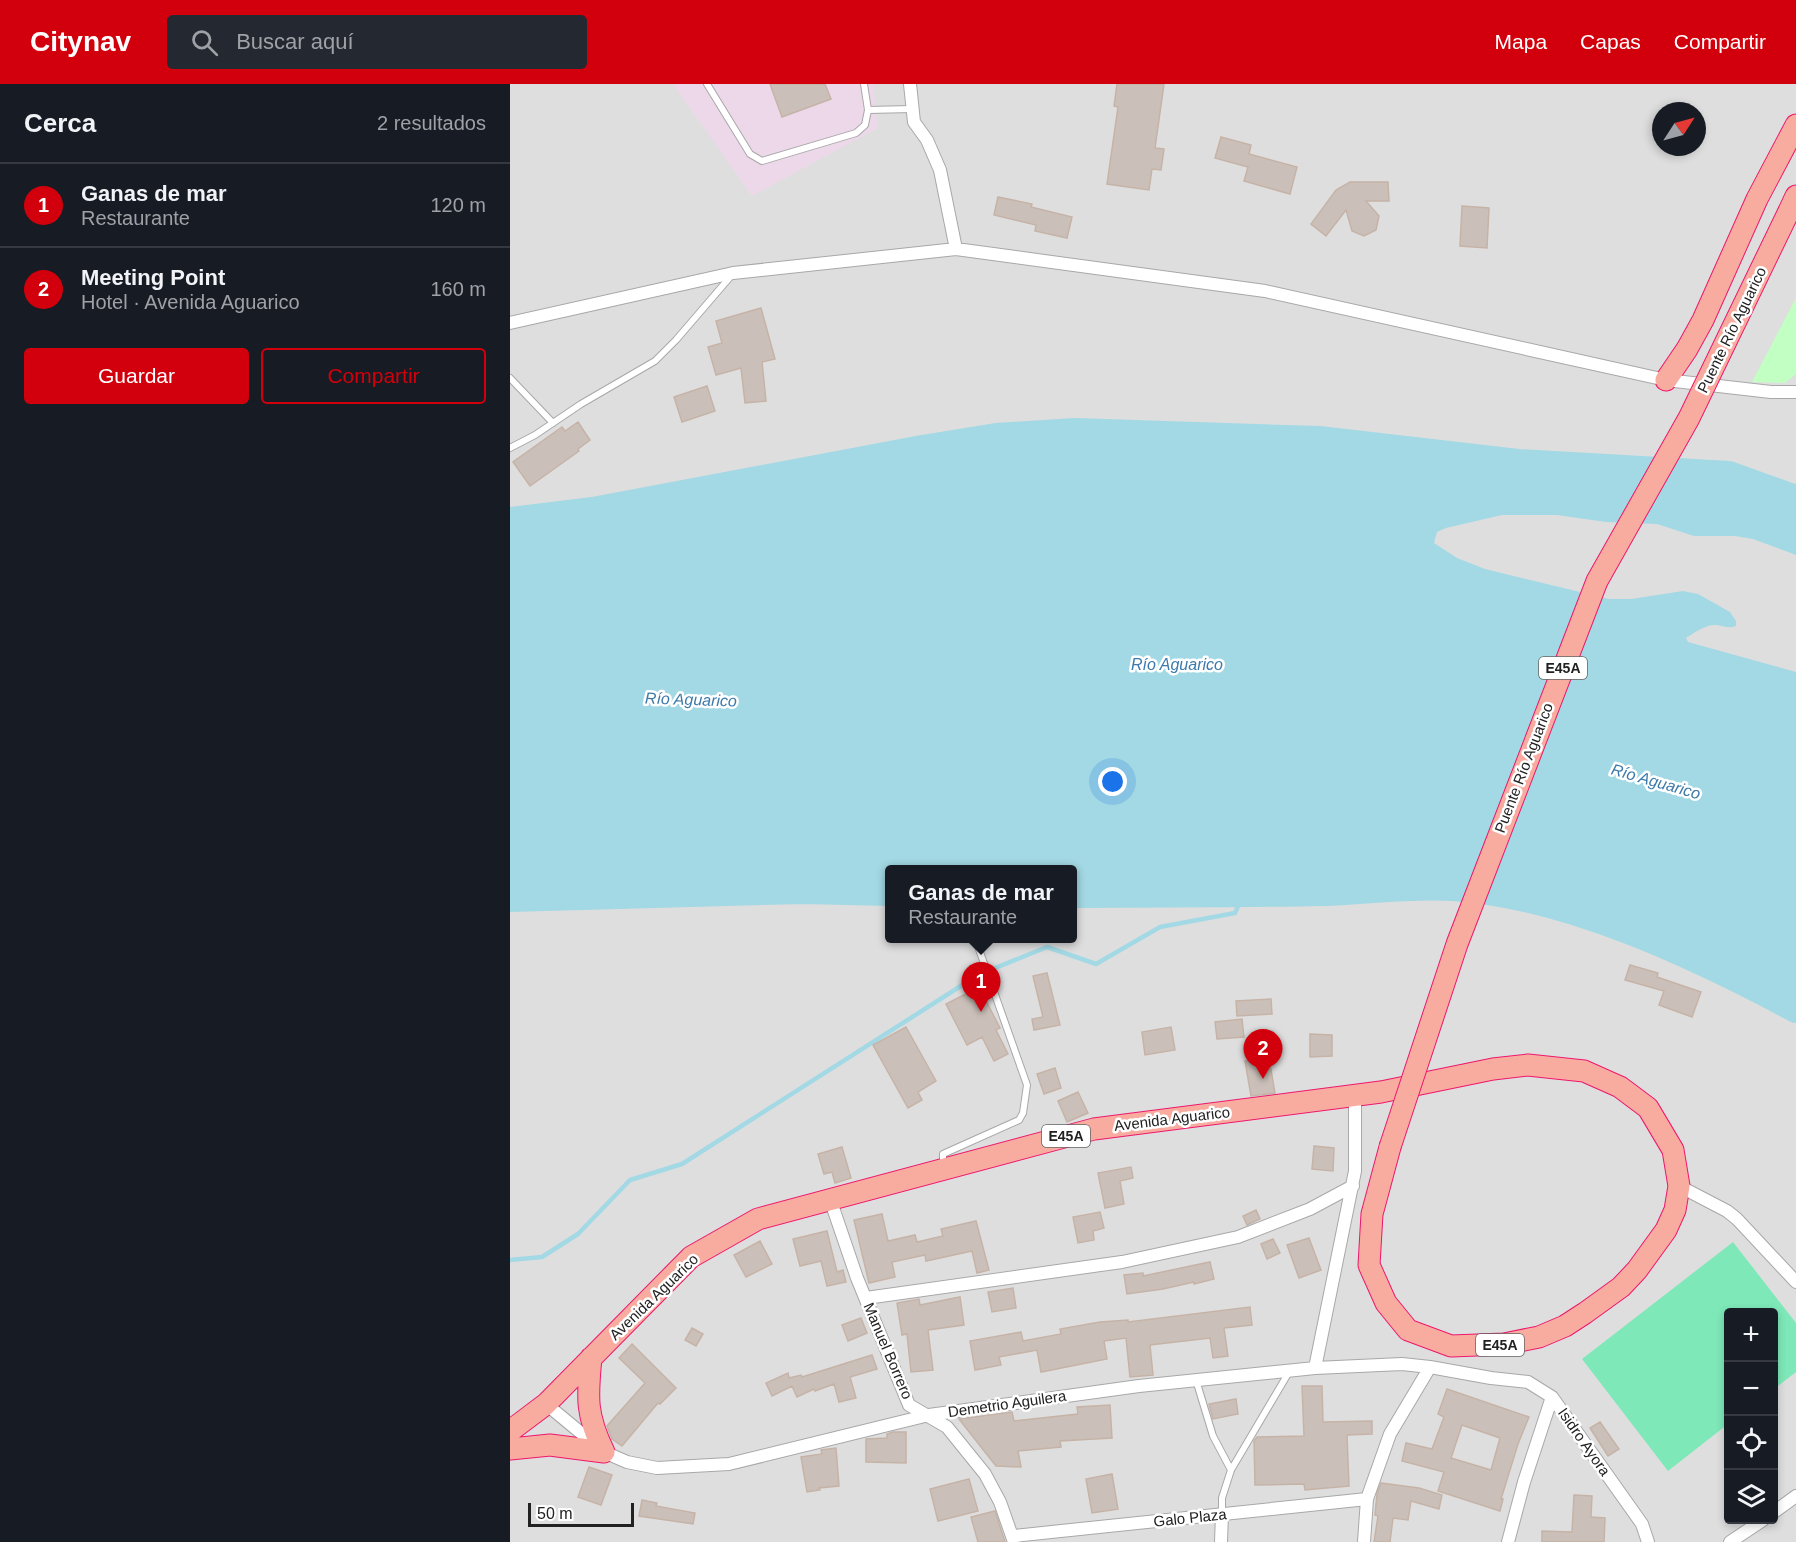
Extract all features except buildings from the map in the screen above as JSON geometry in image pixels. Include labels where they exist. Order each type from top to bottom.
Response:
[{"type":"highway","points":[[1666,380],[1703,320],[1757,199],[1796,125]]},
{"type":"highway","name":"Puente Río Aguarico","points":[[1679,1186],[1675,1210],[1666,1230],[1654,1250],[1621,1287],[1564,1326],[1539,1337],[1504,1344],[1451,1346],[1408,1330],[1386,1303],[1369,1265],[1372,1214],[1390,1147],[1457,944],[1598,581],[1689,418],[1792,203]]},
{"type":"highway","name":"Avenida Aguarico","points":[[510,1431],[546,1404],[691,1257],[758,1219],[1094,1129],[1381,1092],[1483,1070],[1528,1065],[1584,1071],[1620,1087],[1648,1108],[1673,1150],[1679,1186]]},
{"type":"highway","points":[[591,1358],[588,1404],[592,1428],[604,1452]]},
{"type":"highway","points":[[510,1449],[550,1445],[604,1452]]},
{"type":"street","points":[[910,84],[914,122],[927,140],[940,170],[956,249]]},
{"type":"street","points":[[510,323],[733,273],[956,249],[1264,291],[1666,380],[1771,392],[1796,392]]},
{"type":"street","points":[[1315,1368],[1353,1186],[1355,1095]]},
{"type":"street","points":[[866,1298],[1122,1262],[1238,1237],[1310,1209],[1353,1186]]},
{"type":"street","points":[[1679,1186],[1727,1211],[1737,1219],[1796,1282]]},
{"type":"street","name":"Manuel Borrero","points":[[830,1199],[866,1298],[909,1404],[947,1427],[985,1474],[1000,1502],[1014,1539]]},
{"type":"street","name":"Demetrio Aguilera","points":[[546,1404],[604,1452],[627,1462],[657,1468],[729,1464],[929,1415],[1139,1386],[1315,1368],[1402,1364],[1491,1378]]},
{"type":"street","points":[[1365,1542],[1367,1500],[1390,1434],[1430,1367]]},
{"type":"street","name":"Isidro Ayora","points":[[1491,1378],[1528,1382],[1552,1397],[1642,1524],[1648,1542]]},
{"type":"street","points":[[1508,1542],[1524,1482],[1552,1397]]},
{"type":"street","points":[[1778,1509],[1796,1496]]},
{"type":"street","name":"Galo Plaza","points":[[1014,1539],[1222,1514],[1367,1500]]},
{"type":"street","points":[[1221,1542],[1222,1514]]},
{"type":"street","points":[[1730,1542],[1757,1524]]},
{"type":"lane","points":[[707,84],[750,154],[762,161],[856,133],[865,125],[868,110],[864,84]]},
{"type":"lane","points":[[868,110],[912,109]]},
{"type":"lane","points":[[510,448],[655,361],[733,273]]},
{"type":"lane","points":[[510,378],[553,423]]},
{"type":"lane","points":[[943,1169],[943,1154],[1019,1120],[1023,1113],[1027,1085],[976,943]]},
{"type":"lane","points":[[1222,1514],[1222,1498],[1231,1470],[1289,1372]]},
{"type":"lane","points":[[1196,1380],[1213,1436],[1231,1470]]},
{"type":"shaded area","points":[[510,84],[1796,84],[1796,1542],[510,1542]]},
{"type":"shaded area","points":[[673,84],[873,84],[878,128],[752,196]]},
{"type":"green space","points":[[1796,298],[1796,374],[1785,383],[1752,382]]},
{"type":"green space","points":[[1733,1242],[1796,1323],[1796,1372],[1778,1386],[1778,1308],[1724,1308],[1724,1427],[1668,1471],[1582,1359]]},
{"type":"water","name":"Río Aguarico","points":[[1075,431],[1319,439],[1518,462],[1729,474],[1796,498],[1796,555],[1753,539],[1735,536],[1694,536],[1657,524],[1606,522],[1557,515],[1502,515],[1446,528],[1437,532],[1434,543],[1457,558],[1485,569],[1609,599],[1631,599],[1683,591],[1698,594],[1730,612],[1736,621],[1736,626],[1705,627],[1686,638],[1688,642],[1796,672],[1796,1010],[1716,969],[1630,932],[1541,903],[1497,893],[1453,888],[1420,887],[1291,894],[1077,895],[1077,865],[885,865],[885,893],[803,891],[510,899],[510,520],[593,510],[996,436]]},
{"type":"water","points":[[1274,1030],[1278,1056],[1264,1058],[1260,1032]]},
{"type":"waterway","points":[[510,520],[593,510],[996,436],[1075,431],[1319,439],[1518,462],[1729,474],[1796,498]]},
{"type":"waterway","points":[[1077,895],[1322,893],[1420,887],[1497,893],[1541,903],[1630,932],[1716,969],[1796,1010]]},
{"type":"waterway","points":[[510,1260],[542,1257],[578,1234],[630,1180],[682,1164],[978,975],[1047,947],[1096,964],[1160,927],[1235,913],[1246,888]]},
{"type":"waterway","points":[[510,899],[803,891],[885,893]]},
{"type":"place","name":"Ganas de mar","points":[[981,1012]]},
{"type":"place","name":"Meeting Point","points":[[1263,1079]]}]
